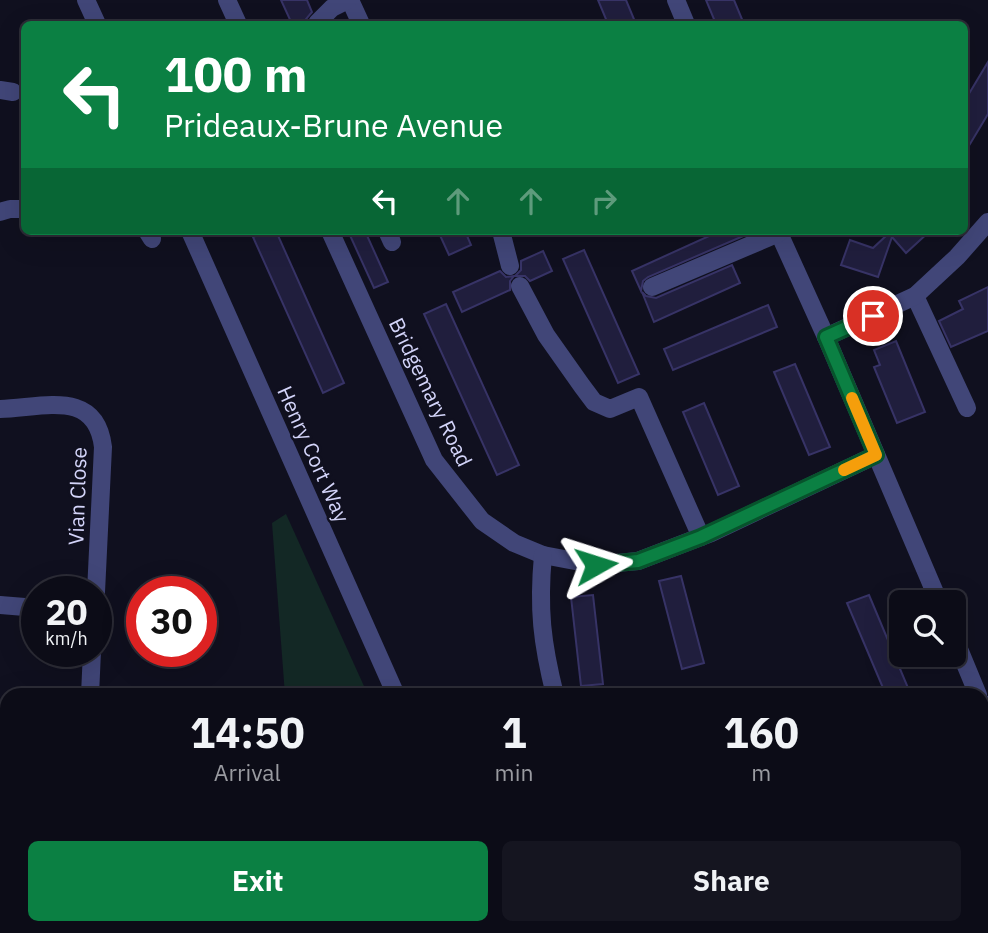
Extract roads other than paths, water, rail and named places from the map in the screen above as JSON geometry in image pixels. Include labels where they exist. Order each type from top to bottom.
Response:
[{"type":"street","points":[[86,0],[96,21]]},
{"type":"street","points":[[227,0],[237,21]]},
{"type":"street","points":[[676,0],[685,21]]},
{"type":"street","points":[[319,21],[339,2],[358,21]]},
{"type":"street","points":[[0,212],[21,209]]},
{"type":"street","points":[[826,337],[915,296],[957,257],[988,222]]},
{"type":"street","name":"Henry Cort Way","points":[[192,235],[393,688]]},
{"type":"street","name":"Bridgemary Road","points":[[335,235],[434,460],[482,521],[514,543],[543,555],[596,565],[638,561],[701,537],[876,455]]},
{"type":"street","points":[[502,235],[510,266]]},
{"type":"street","points":[[652,287],[771,235]]},
{"type":"street","points":[[779,235],[934,590]]},
{"type":"street","points":[[520,286],[546,335],[594,402],[610,409],[639,397],[701,537]]},
{"type":"street","points":[[915,296],[967,408]]},
{"type":"street","name":"Vian Close","points":[[0,409],[67,404],[79,407],[91,416],[102,434],[97,576]]},
{"type":"street","points":[[543,555],[539,596],[542,645],[553,688]]},
{"type":"street","points":[[0,605],[21,607]]},
{"type":"street","points":[[966,666],[975,688]]},
{"type":"street","points":[[90,688],[91,667]]}]
